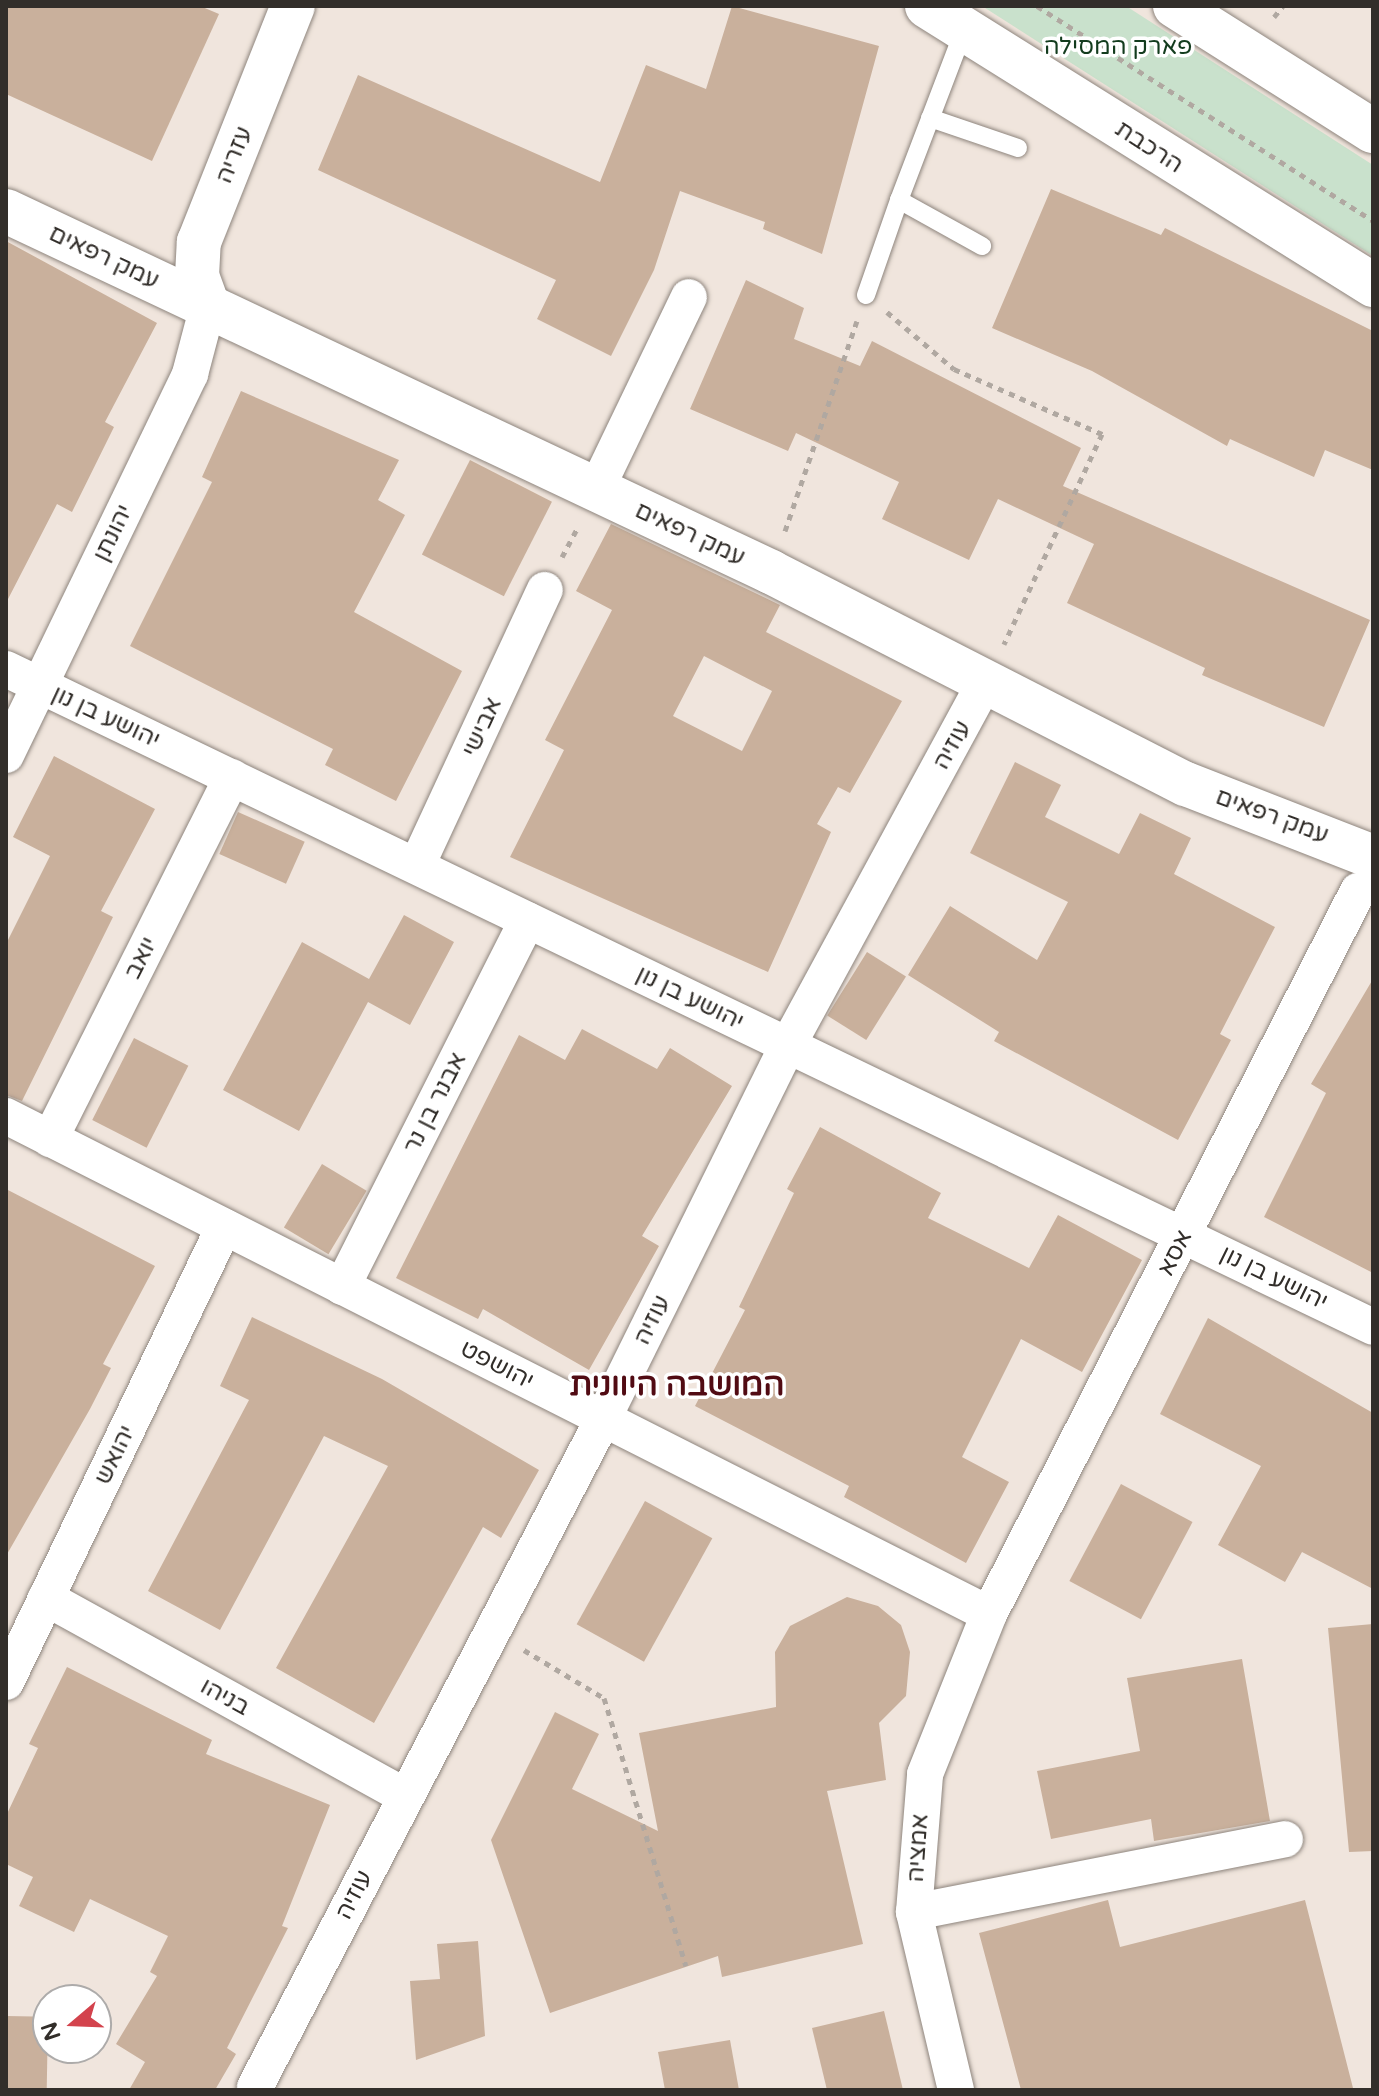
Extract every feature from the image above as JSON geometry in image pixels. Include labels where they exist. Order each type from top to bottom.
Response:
[{"type":"street","name":"עזריה","points":[[208,306],[197,276],[199,242],[293,6]]},
{"type":"street","name":"הרכבת","points":[[927,6],[1373,285]]},
{"type":"street","points":[[1175,6],[1373,131]]},
{"type":"street","name":"עמק רפאים","points":[[6,211],[771,572],[1365,874]]},
{"type":"street","points":[[596,490],[689,297]]},
{"type":"street","name":"יהונתן","points":[[6,755],[190,374],[208,306]]},
{"type":"street","name":"אבישי","points":[[418,863],[545,590]]},
{"type":"street","name":"יהושע בן נון","points":[[6,669],[418,863],[527,920],[1373,1327]]},
{"type":"street","name":"עוזיה","points":[[255,2087],[603,1419],[788,1045],[986,681]]},
{"type":"street","name":"יואב","points":[[50,1139],[232,777]]},
{"type":"street","name":"אסא","points":[[989,1614],[1185,1234],[1365,874]]},
{"type":"street","name":"אבנר בן נר","points":[[342,1287],[527,920]]},
{"type":"street","name":"יהושפט","points":[[6,1116],[989,1614]]},
{"type":"street","name":"יהואש","points":[[6,1682],[224,1227]]},
{"type":"street","name":"בניהו","points":[[46,1598],[404,1796]]},
{"type":"street","name":"אמציה","points":[[956,2090],[914,1912],[925,1774],[989,1614]]},
{"type":"street","points":[[914,1912],[1285,1839]]},
{"type":"lane","points":[[866,295],[964,29]]},
{"type":"lane","points":[[930,118],[1018,148]]},
{"type":"lane","points":[[899,200],[982,246]]},
{"type":"path","points":[[1037,6],[1373,221]]},
{"type":"path","points":[[771,572],[866,295],[954,369],[1102,434],[986,681]]},
{"type":"path","points":[[545,590],[596,490]]},
{"type":"path","points":[[492,1631],[604,1698],[686,1966]]},
{"type":"green space","name":"פארק המסילה","points":[[982,6],[1126,6],[1373,165],[1373,256]]},
{"type":"building","points":[[6,6],[200,6],[219,14],[152,161],[6,94]]},
{"type":"building","points":[[732,6],[879,46],[822,254],[763,229],[765,222],[680,191],[654,270],[611,356],[537,319],[556,280],[318,170],[358,75],[600,182],[646,65],[706,89]]},
{"type":"building","points":[[1051,189],[1161,235],[1165,228],[1373,331],[1373,470],[1325,450],[1314,477],[1230,439],[1227,446],[1092,371],[992,328]]},
{"type":"building","points":[[6,241],[157,323],[105,422],[114,427],[72,512],[57,504],[6,603]]},
{"type":"building","points":[[746,280],[804,308],[794,339],[860,366],[872,341],[1081,448],[1063,486],[1370,620],[1324,727],[1202,675],[1205,668],[1067,603],[1094,544],[998,499],[969,560],[882,519],[899,482],[796,433],[788,451],[690,409]]},
{"type":"building","points":[[241,391],[399,460],[378,500],[405,515],[354,612],[462,671],[396,801],[325,765],[333,749],[130,646],[212,482],[202,477]]},
{"type":"building","points":[[470,460],[552,502],[504,596],[422,554]]},
{"type":"building","points":[[611,524],[780,605],[766,632],[902,701],[850,793],[838,787],[817,824],[831,832],[768,972],[510,857],[564,750],[545,740],[612,610],[576,591]],"holes":[[[704,656],[772,691],[742,751],[673,716]]]},
{"type":"building","points":[[54,756],[155,809],[101,911],[113,917],[22,1101],[6,1095],[6,944],[50,856],[13,837]]},
{"type":"building","points":[[1015,762],[1061,785],[1045,817],[1119,854],[1140,813],[1191,838],[1174,874],[1275,927],[1220,1034],[1231,1040],[1178,1140],[994,1041],[999,1032],[908,975],[950,906],[1037,960],[1068,902],[970,853]]},
{"type":"building","points":[[238,812],[305,842],[286,884],[219,854]]},
{"type":"building","points":[[404,915],[454,942],[410,1025],[368,1002],[299,1131],[223,1090],[302,942],[369,979]]},
{"type":"building","points":[[867,952],[906,976],[866,1040],[827,1016]]},
{"type":"building","points":[[1373,979],[1373,1273],[1264,1217],[1326,1093],[1311,1084]]},
{"type":"building","points":[[582,1029],[657,1069],[670,1048],[732,1086],[642,1236],[659,1246],[589,1370],[483,1309],[478,1319],[396,1278],[519,1035],[565,1060]]},
{"type":"building","points":[[134,1038],[188,1066],[147,1148],[92,1120]]},
{"type":"building","points":[[820,1127],[941,1193],[928,1218],[1029,1268],[1058,1215],[1142,1260],[1082,1372],[1021,1339],[962,1457],[1009,1482],[966,1563],[844,1497],[849,1486],[695,1406],[745,1310],[739,1307],[794,1193],[787,1189]]},
{"type":"building","points":[[322,1164],[367,1191],[328,1254],[284,1227]]},
{"type":"building","points":[[6,1189],[155,1266],[103,1364],[111,1368],[90,1409],[6,1556]]},
{"type":"building","points":[[252,1317],[382,1379],[539,1470],[501,1538],[483,1527],[374,1723],[276,1668],[388,1466],[324,1436],[220,1630],[148,1591],[249,1400],[220,1386]]},
{"type":"building","points":[[1208,1318],[1373,1413],[1373,1589],[1302,1552],[1285,1582],[1218,1545],[1261,1466],[1160,1414]]},
{"type":"building","points":[[1121,1484],[1193,1522],[1141,1619],[1069,1581]]},
{"type":"building","points":[[645,1501],[712,1538],[644,1662],[577,1624]]},
{"type":"building","points":[[847,1597],[878,1606],[901,1625],[910,1652],[906,1696],[879,1723],[886,1780],[827,1791],[863,1944],[722,1977],[718,1956],[550,2013],[491,1840],[555,1712],[599,1734],[572,1789],[658,1831],[639,1733],[776,1707],[775,1652],[790,1626]]},
{"type":"building","points":[[1373,1624],[1373,1851],[1349,1852],[1328,1628]]},
{"type":"building","points":[[1242,1659],[1270,1821],[1154,1841],[1151,1819],[1051,1839],[1037,1771],[1140,1751],[1127,1678]]},
{"type":"building","points":[[67,1667],[212,1740],[206,1754],[330,1805],[282,1926],[288,1928],[227,2048],[236,2054],[215,2090],[129,2090],[145,2062],[116,2044],[157,1976],[150,1972],[168,1936],[90,1899],[74,1932],[19,1906],[33,1877],[6,1864],[6,1816],[38,1748],[29,1744]]},
{"type":"building","points":[[1108,1900],[1120,1947],[1305,1900],[1353,2088],[1021,2090],[979,1933]]},
{"type":"building","points":[[478,1941],[485,2036],[416,2060],[410,1981],[440,1979],[437,1944]]},
{"type":"building","points":[[884,2011],[903,2090],[827,2090],[812,2028]]},
{"type":"building","points":[[6,2016],[32,2016],[32,2064],[47,2064],[47,2090],[6,2090]]},
{"type":"building","points":[[730,2040],[739,2090],[665,2090],[658,2052]]},
{"type":"district","name":"המושבה היוונית","points":[[677,1385]]}]
